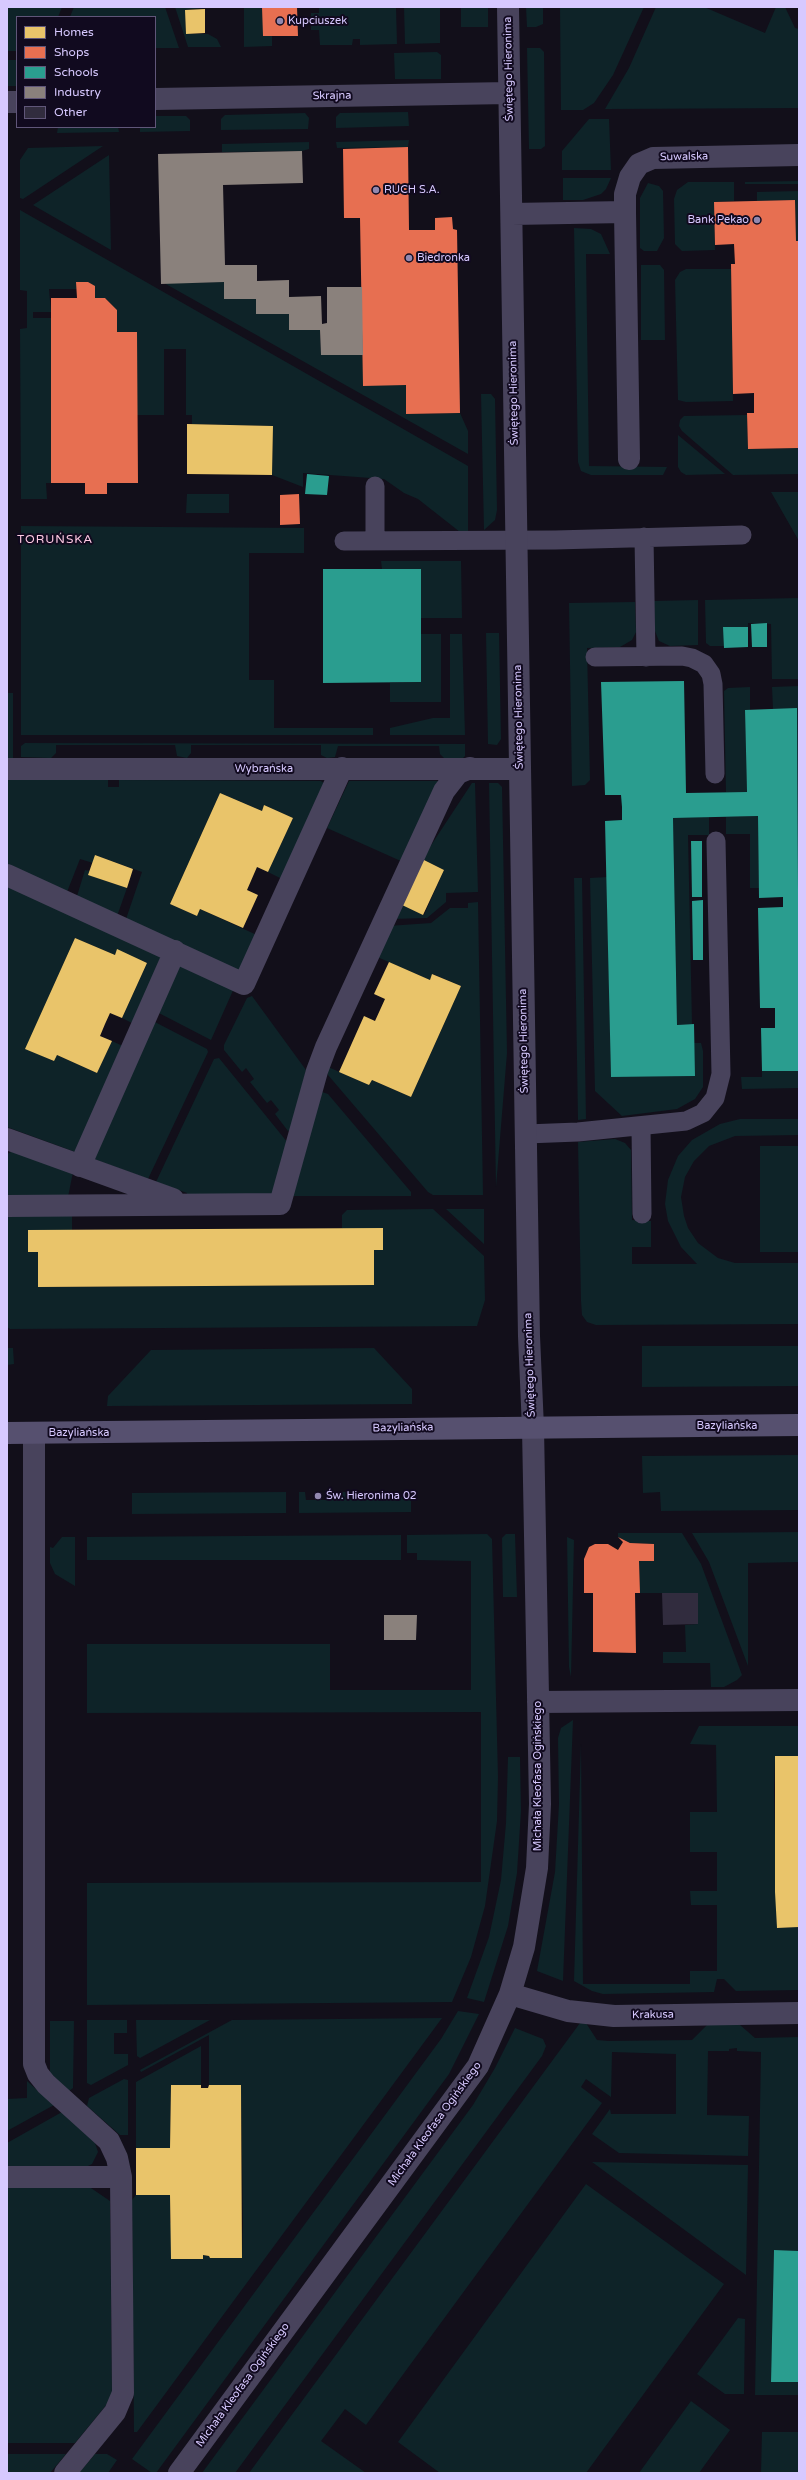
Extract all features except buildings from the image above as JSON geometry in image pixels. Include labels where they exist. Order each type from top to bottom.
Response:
[{"type":"main road","name":"Bazyliańska","points":[[7,1433],[799,1425]]},
{"type":"street","name":"Świętego Hieronima","points":[[508,7],[529,1336],[533,1428]]},
{"type":"street","name":"Skrajna","points":[[156,99],[509,93]]},
{"type":"street","name":"Suwalska","points":[[629,459],[625,194],[630,177],[639,164],[648,159],[799,155]]},
{"type":"street","points":[[512,214],[626,212]]},
{"type":"street","points":[[7,875],[244,984],[247,982],[342,768]]},
{"type":"street","points":[[7,1206],[280,1204],[317,1071],[326,1047],[444,791],[458,774],[470,768]]},
{"type":"street","name":"Wybrańska","points":[[7,769],[520,769]]},
{"type":"street","points":[[80,1166],[174,952]]},
{"type":"street","points":[[7,1139],[188,1205]]},
{"type":"street","name":"Michała Kleofasa Ogińskiego","points":[[178,2473],[478,2066],[510,1994],[524,1946],[537,1868],[540,1804],[533,1428]]},
{"type":"street","points":[[34,1433],[34,2064],[38,2074],[46,2084],[109,2142],[117,2158],[121,2177],[122,2393],[115,2412],[65,2473]]},
{"type":"street","points":[[538,1702],[799,1700]]},
{"type":"street","name":"Krakusa","points":[[510,1994],[568,2011],[614,2016],[799,2013]]},
{"type":"street","points":[[7,2176],[121,2177]]},
{"type":"lane","points":[[375,486],[375,541]]},
{"type":"lane","points":[[344,541],[516,540],[742,535]]},
{"type":"lane","points":[[644,538],[646,657]]},
{"type":"lane","points":[[596,657],[688,656],[702,663],[708,670],[713,684],[715,774]]},
{"type":"lane","points":[[526,1134],[574,1132],[692,1120],[703,1113],[711,1104],[719,1087],[721,1074],[716,841]]},
{"type":"lane","points":[[641,1126],[642,1214]]},
{"type":"green space","points":[[7,7],[62,7],[58,16],[16,16],[16,51],[7,51]]},
{"type":"green space","points":[[74,7],[165,7],[179,48],[156,48],[156,16],[70,16]]},
{"type":"green space","points":[[175,7],[213,7],[185,10],[186,34],[208,34],[217,39],[221,47],[188,47]]},
{"type":"green space","points":[[244,7],[262,7],[272,36],[272,46],[244,47]]},
{"type":"green space","points":[[319,7],[396,7],[397,44],[360,45],[360,39],[353,39],[352,45],[320,45],[319,30],[311,30],[311,13],[319,13]]},
{"type":"green space","points":[[404,7],[440,7],[440,43],[405,44]]},
{"type":"green space","points":[[461,7],[488,7],[488,27],[461,27]]},
{"type":"green space","points":[[526,7],[543,7],[543,24],[536,27],[527,27]]},
{"type":"green space","points":[[560,7],[644,7],[613,75],[594,103],[583,110],[561,110]]},
{"type":"green space","points":[[656,7],[704,7],[765,33],[776,7],[785,7],[795,28],[799,29],[799,108],[605,109],[629,68]]},
{"type":"green space","points":[[527,48],[540,48],[544,52],[545,146],[541,149],[529,149]]},
{"type":"green space","points":[[437,52],[441,55],[441,79],[395,79],[394,53]]},
{"type":"green space","points":[[7,60],[16,60],[16,86],[7,86]]},
{"type":"green space","points":[[408,112],[409,126],[336,128],[336,117],[340,113]]},
{"type":"green space","points":[[305,113],[309,118],[308,129],[221,130],[221,119],[225,115]]},
{"type":"green space","points":[[156,116],[186,116],[190,120],[190,131],[140,132],[140,128],[156,128]]},
{"type":"green space","points":[[589,119],[609,119],[611,170],[562,170],[562,151]]},
{"type":"green space","points":[[58,128],[118,128],[119,132],[57,133]]},
{"type":"green space","points":[[409,140],[408,147],[337,148],[336,142]]},
{"type":"green space","points":[[309,142],[309,149],[302,151],[222,152],[222,144]]},
{"type":"green space","points":[[103,146],[23,199],[20,198],[20,160],[28,148]]},
{"type":"green space","points":[[109,155],[111,250],[33,205]]},
{"type":"green space","points":[[563,178],[611,178],[606,189],[601,194],[583,200],[563,200]]},
{"type":"green space","points":[[799,181],[799,184],[745,184],[745,182]]},
{"type":"green space","points":[[688,182],[734,182],[734,201],[714,202],[715,250],[682,251],[675,244],[674,199],[677,190]]},
{"type":"green space","points":[[648,183],[659,186],[663,191],[664,238],[657,251],[644,251],[640,248],[640,198]]},
{"type":"green space","points":[[799,191],[799,241],[796,241],[795,200],[757,201],[757,192]]},
{"type":"green space","points":[[20,210],[468,466],[468,533],[460,532],[418,499],[404,493],[384,479],[303,473],[303,487],[272,475],[273,426],[192,424],[192,415],[186,415],[186,349],[164,349],[164,415],[137,415],[137,332],[117,332],[117,310],[105,298],[95,298],[77,289],[49,289],[51,312],[33,312],[33,318],[51,318],[51,483],[46,483],[47,499],[21,499],[20,329],[27,328],[27,291],[20,290]]},
{"type":"green space","points":[[574,228],[591,229],[601,234],[610,254],[586,254],[589,466],[667,467],[663,475],[591,475],[581,471],[578,462]]},
{"type":"green space","points":[[641,265],[660,265],[664,270],[665,340],[641,340]]},
{"type":"green space","points":[[686,269],[731,269],[733,401],[686,402],[678,400],[675,280],[680,272]]},
{"type":"green space","points":[[224,282],[224,299],[256,299],[257,314],[289,314],[289,330],[320,330],[321,355],[363,355],[406,385],[407,414],[460,413],[468,431],[468,454],[164,283]]},
{"type":"green space","points":[[481,394],[491,394],[495,399],[497,510],[495,520],[484,530]]},
{"type":"green space","points":[[747,415],[748,449],[799,448],[799,474],[733,475],[682,431],[679,426],[680,420],[684,416]]},
{"type":"green space","points":[[678,435],[725,474],[686,475],[681,472],[678,467]]},
{"type":"green space","points":[[771,492],[799,492],[799,541]]},
{"type":"green space","points":[[187,494],[229,494],[229,513],[186,513]]},
{"type":"green space","points":[[21,526],[304,528],[304,553],[249,553],[249,680],[274,680],[274,728],[373,728],[373,735],[21,735]]},
{"type":"green space","points":[[381,561],[461,561],[462,618],[421,618],[382,569]]},
{"type":"green space","points":[[799,598],[799,679],[772,679],[771,624],[748,623],[748,627],[724,627],[724,646],[710,646],[706,643],[705,600]]},
{"type":"green space","points":[[698,600],[698,645],[670,646],[659,641],[655,631],[654,601]]},
{"type":"green space","points":[[635,602],[636,632],[632,640],[620,647],[587,648],[590,780],[585,785],[572,786],[569,603]]},
{"type":"green space","points":[[486,633],[499,633],[501,739],[497,745],[488,744]]},
{"type":"green space","points":[[421,634],[441,634],[441,702],[390,702],[390,683],[421,682]]},
{"type":"green space","points":[[450,634],[462,634],[465,735],[390,735],[390,728],[433,718],[450,718]]},
{"type":"green space","points":[[799,686],[798,784],[797,709],[773,709],[772,687]]},
{"type":"green space","points":[[750,687],[750,710],[745,710],[747,792],[726,792],[724,691],[728,688]]},
{"type":"green space","points":[[7,693],[13,693],[13,758],[7,758]]},
{"type":"green space","points":[[25,743],[465,744],[465,756],[462,759],[444,758],[440,754],[439,746],[338,746],[335,757],[327,758],[321,755],[321,745],[191,745],[191,753],[187,758],[177,756],[175,745],[56,745],[56,753],[51,758],[21,757],[21,746]]},
{"type":"green space","points":[[7,780],[108,780],[108,787],[119,787],[119,780],[321,781],[325,784],[284,880],[268,872],[293,818],[264,805],[262,811],[220,793],[170,904],[197,916],[200,909],[259,936],[240,975],[125,922],[142,872],[95,855],[93,863],[80,859],[67,892],[7,868]]},
{"type":"green space","points":[[349,781],[438,781],[403,862],[327,828]]},
{"type":"green space","points":[[472,783],[475,783],[478,892],[446,893],[446,902],[427,918],[391,919],[402,905],[424,915],[444,870],[422,859]]},
{"type":"green space","points":[[489,783],[498,783],[502,787],[507,1053],[496,1187]]},
{"type":"green space","points":[[758,816],[759,888],[750,888],[750,834],[726,834],[726,817]]},
{"type":"green space","points":[[709,817],[709,835],[688,835],[692,1024],[677,1025],[673,818]]},
{"type":"green space","points":[[85,870],[90,871],[89,875],[127,888],[116,919],[77,896]]},
{"type":"green space","points":[[607,877],[611,1077],[695,1076],[694,1043],[701,1043],[703,1051],[703,1087],[695,1099],[677,1109],[622,1116],[595,1091],[590,878]]},
{"type":"green space","points":[[574,878],[582,878],[586,1119],[578,1120]]},
{"type":"green space","points":[[7,883],[162,956],[132,1023],[122,1018],[147,963],[117,950],[115,955],[75,938],[26,1048],[53,1061],[57,1055],[97,1073],[112,1041],[125,1047],[78,1153],[7,1127]]},
{"type":"green space","points":[[478,902],[483,1195],[433,1195],[428,1192],[328,1075],[326,1066],[369,1085],[372,1080],[411,1097],[461,986],[433,974],[430,980],[375,956],[388,926],[431,923],[450,908],[468,908],[468,903]]},
{"type":"green space","points":[[177,964],[235,986],[211,1040],[155,1011]]},
{"type":"green space","points":[[252,996],[306,1070],[291,1130],[288,1131],[275,1114],[279,1110],[271,1100],[267,1103],[250,1082],[254,1079],[246,1068],[242,1072],[224,1050],[224,1045],[247,998]]},
{"type":"green space","points":[[151,1020],[207,1049],[208,1052],[148,1179],[91,1158]]},
{"type":"green space","points":[[219,1058],[288,1143],[273,1197],[186,1197],[187,1193],[156,1182],[214,1059]]},
{"type":"green space","points":[[762,1071],[799,1071],[799,1088],[742,1089],[741,1077],[762,1077]]},
{"type":"green space","points":[[322,1092],[328,1094],[411,1192],[411,1196],[292,1196]]},
{"type":"green space","points":[[740,1119],[799,1119],[799,1135],[735,1136],[709,1146],[694,1161],[685,1177],[681,1197],[684,1216],[688,1228],[698,1243],[718,1258],[735,1263],[799,1263],[799,1324],[596,1325],[587,1322],[582,1315],[581,1301],[578,1142],[615,1139],[625,1143],[631,1150],[632,1220],[651,1221],[651,1247],[632,1247],[632,1264],[697,1264],[681,1247],[668,1221],[665,1204],[668,1180],[678,1156],[692,1140],[720,1124]]},
{"type":"green space","points":[[760,1146],[799,1146],[799,1252],[760,1252]]},
{"type":"green space","points":[[13,1151],[73,1172],[68,1197],[7,1198],[7,1154]]},
{"type":"green space","points":[[433,1209],[484,1256],[485,1300],[477,1326],[10,1329],[7,1327],[7,1213],[72,1216],[72,1230],[28,1230],[28,1252],[38,1252],[38,1287],[374,1285],[374,1250],[342,1228],[342,1215],[347,1210]]},
{"type":"green space","points":[[446,1209],[484,1209],[484,1244]]},
{"type":"green space","points":[[642,1346],[799,1346],[799,1386],[642,1387]]},
{"type":"green space","points":[[7,1348],[13,1348],[14,1364],[7,1365]]},
{"type":"green space","points":[[374,1348],[412,1389],[412,1404],[107,1406],[108,1396],[151,1350]]},
{"type":"green space","points":[[799,1455],[799,1510],[661,1511],[660,1492],[643,1493],[642,1456]]},
{"type":"green space","points":[[286,1492],[286,1513],[132,1514],[132,1493]]},
{"type":"green space","points":[[299,1492],[305,1492],[306,1500],[331,1500],[332,1492],[376,1492],[411,1499],[411,1512],[299,1513]]},
{"type":"green space","points":[[799,1532],[799,1562],[748,1563],[748,1666],[709,1562],[692,1533]]},
{"type":"green space","points":[[618,1533],[682,1533],[701,1564],[742,1675],[737,1680],[724,1687],[711,1687],[710,1663],[663,1663],[663,1652],[686,1652],[685,1625],[698,1624],[698,1593],[640,1593],[639,1561],[654,1561],[654,1544],[630,1543],[618,1537]]},
{"type":"green space","points":[[487,1534],[492,1539],[498,1777],[497,1821],[485,1906],[471,1957],[452,2002],[87,2005],[87,1883],[481,1882],[481,1712],[87,1713],[87,1644],[330,1644],[330,1690],[471,1690],[471,1561],[417,1560],[417,1553],[407,1553],[407,1535]]},
{"type":"green space","points":[[506,1534],[515,1534],[517,1597],[503,1597],[502,1538]]},
{"type":"green space","points":[[401,1535],[401,1560],[87,1560],[87,1537]]},
{"type":"green space","points":[[62,1537],[75,1537],[75,1586],[55,1574],[50,1563],[50,1547],[53,1548]]},
{"type":"green space","points":[[567,1537],[574,1540],[571,1677],[569,1667]]},
{"type":"green space","points":[[573,1720],[563,1981],[537,1971],[555,1872],[559,1804],[558,1738],[561,1728]]},
{"type":"green space","points":[[699,1726],[799,1726],[799,1756],[775,1756],[774,1789],[777,1928],[799,1927],[799,1990],[736,1991],[724,1979],[717,1979],[714,1992],[603,1994],[592,1991],[574,1981],[581,1744],[583,1984],[690,1984],[690,1971],[717,1971],[717,1905],[691,1905],[690,1891],[717,1891],[717,1852],[690,1852],[690,1812],[717,1812],[716,1745],[690,1744]]},
{"type":"green space","points":[[508,1757],[520,1757],[521,1811],[517,1873],[508,1926],[484,2002],[467,1998],[489,1937],[501,1880],[506,1823]]},
{"type":"green space","points":[[458,2011],[479,2014],[449,2074],[156,2473],[152,2473],[132,2459],[441,2039]]},
{"type":"green space","points":[[442,2018],[137,2432],[134,2432],[132,2200],[136,2195],[170,2195],[170,2222],[203,2259],[203,2255],[209,2256],[210,2258],[242,2258],[243,2223],[241,2085],[209,2085],[209,2035],[141,2072],[140,2070],[232,2020]]},
{"type":"green space","points":[[87,2020],[127,2020],[127,2033],[114,2033],[114,2054],[128,2054],[128,2065],[91,2085],[87,2083]]},
{"type":"green space","points":[[136,2020],[210,2020],[140,2058],[137,2056]]},
{"type":"green space","points":[[50,2021],[74,2021],[73,2088],[69,2091],[50,2074]]},
{"type":"green space","points":[[580,2023],[586,2023],[597,2040],[608,2041],[692,2040],[707,2025],[740,2025],[755,2038],[799,2037],[799,2251],[774,2250],[771,2381],[799,2382],[799,2395],[755,2395],[761,2052],[737,2051],[737,2048],[729,2049],[729,2051],[708,2051],[707,2115],[749,2116],[748,2156],[619,2153],[592,2134],[610,2109],[611,2114],[676,2114],[676,2054],[612,2052],[611,2097],[586,2079],[581,2087],[602,2103],[366,2425],[345,2409],[321,2441],[366,2473],[249,2473]]},
{"type":"green space","points":[[515,2028],[543,2039],[546,2046],[542,2056],[235,2473],[202,2473],[473,2105],[495,2068]]},
{"type":"green space","points":[[201,2046],[201,2085],[171,2085],[170,2148],[136,2148],[136,2082]]},
{"type":"green space","points":[[124,2079],[128,2080],[128,2135],[120,2135],[87,2106],[89,2098]]},
{"type":"green space","points":[[27,2081],[54,2105],[7,2131],[7,2099],[27,2098]]},
{"type":"green space","points":[[62,2112],[95,2143],[98,2152],[92,2164],[84,2168],[7,2168],[7,2143]]},
{"type":"green space","points":[[592,2162],[748,2165],[746,2275]]},
{"type":"green space","points":[[586,2184],[724,2284],[586,2473],[440,2473],[398,2442]]},
{"type":"green space","points":[[7,2185],[88,2186],[110,2201],[112,2398],[75,2443],[7,2443]]},
{"type":"green space","points":[[738,2318],[745,2319],[744,2394],[725,2394],[697,2374]]},
{"type":"green space","points":[[691,2401],[730,2430],[699,2473],[639,2473]]},
{"type":"green space","points":[[762,2432],[799,2432],[799,2473],[761,2473]]},
{"type":"green space","points":[[7,2454],[66,2454],[50,2473],[7,2473]]},
{"type":"green space","points":[[95,2454],[107,2454],[117,2460],[108,2473],[79,2473]]},
{"type":"place","name":"Kupciuszek","points":[[280,21]]},
{"type":"place","name":"RUCH S.A.","points":[[376,190]]},
{"type":"place","name":"Bank Pekao","points":[[757,220]]},
{"type":"place","name":"Biedronka","points":[[409,258]]},
{"type":"place","name":"Św. Hieronima 02","points":[[318,1496]]},
{"type":"district","name":"TORUŃSKA","points":[[55,540]]}]
